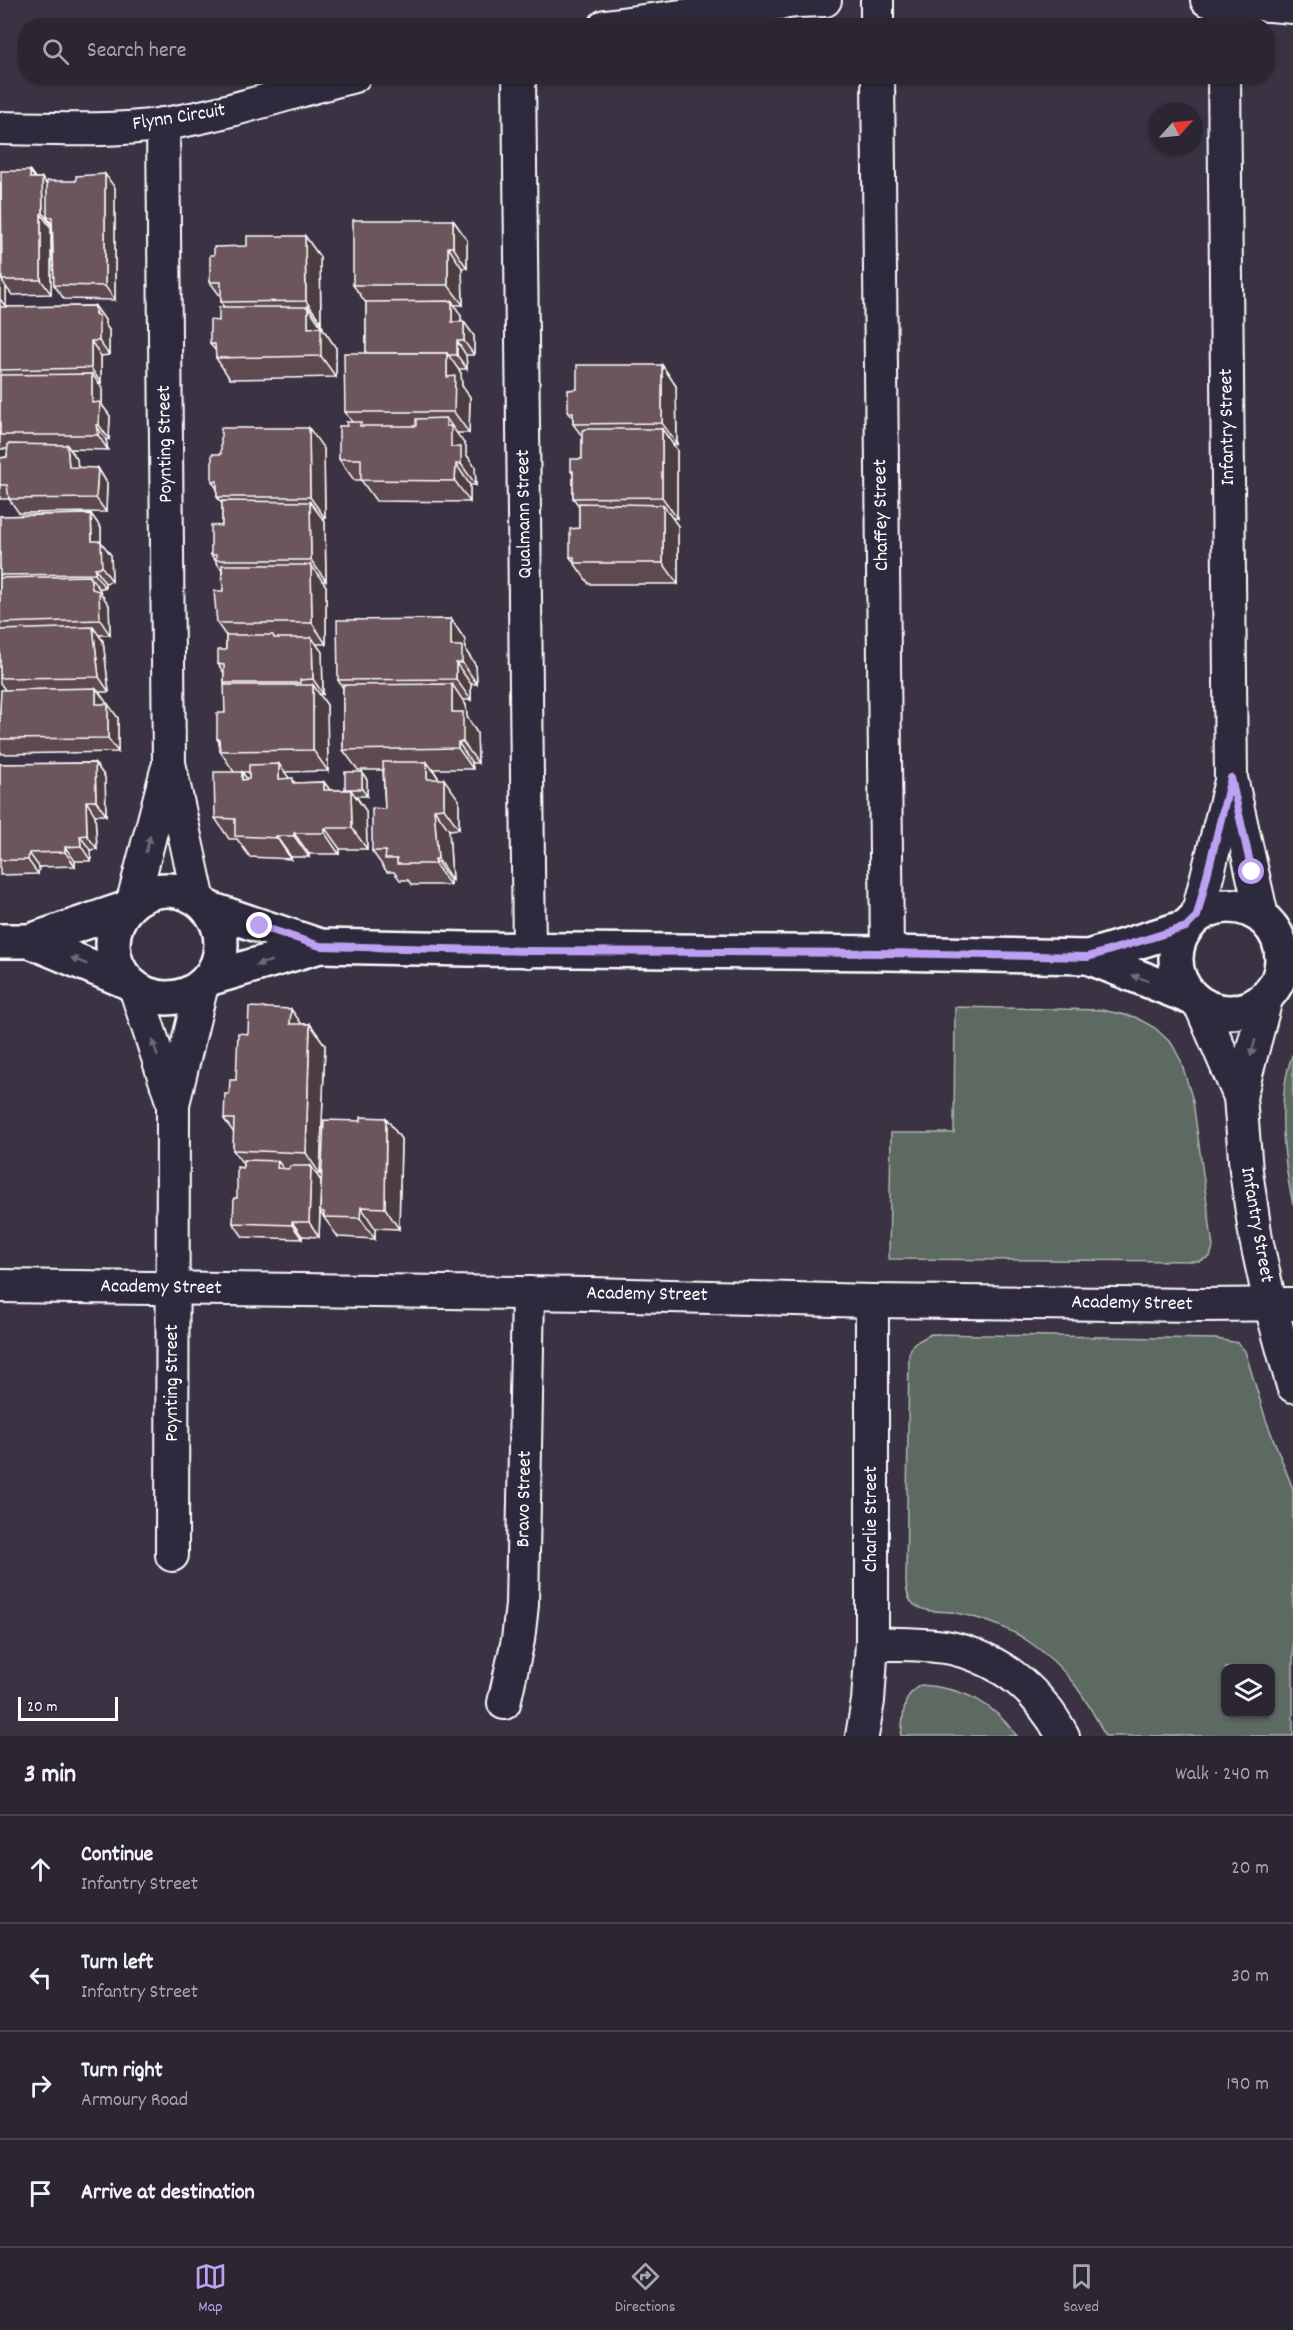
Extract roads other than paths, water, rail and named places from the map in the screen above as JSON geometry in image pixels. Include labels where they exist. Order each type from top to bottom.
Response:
[{"type":"street","points":[[669,18],[825,0]]},
{"type":"street","points":[[877,0],[877,18]]},
{"type":"street","points":[[1218,9],[1293,7]]},
{"type":"street","name":"Flynn Circuit","points":[[0,128],[79,129],[163,124],[228,111],[325,84]]},
{"type":"street","name":"Qualmann Street","points":[[519,84],[529,951]]},
{"type":"street","name":"Chaffey Street","points":[[878,84],[887,953]]},
{"type":"street","name":"Infantry Street","points":[[1192,922],[1231,778],[1224,84]]},
{"type":"street","name":"Poynting Street","points":[[163,124],[169,763],[203,904]]},
{"type":"street","name":"Poynting Street","points":[[129,905],[169,763]]},
{"type":"street","name":"Infantry Street","points":[[1231,778],[1276,926]]},
{"type":"street","points":[[15,941],[129,905],[149,892],[166,889],[183,892],[203,904],[320,946],[529,951],[887,953],[1088,957],[1192,922],[1212,908],[1230,905],[1247,908],[1276,926],[1283,961],[1277,993],[1251,1008],[1234,1013],[1216,1011],[1088,957]]},
{"type":"street","points":[[203,904],[216,921],[220,936],[220,951],[216,966],[205,982]]},
{"type":"street","points":[[129,905],[116,923],[113,938],[114,954],[119,969],[131,985]]},
{"type":"street","points":[[1192,922],[1179,941],[1176,956],[1180,979],[1196,1001]]},
{"type":"street","points":[[15,941],[131,985],[151,996],[169,998],[187,994],[205,982],[320,946]]},
{"type":"street","name":"Poynting Street","points":[[172,1555],[173,1104],[205,982]]},
{"type":"street","name":"Poynting Street","points":[[131,985],[173,1104]]},
{"type":"street","name":"Infantry Street","points":[[1240,1097],[1277,993]]},
{"type":"street","name":"Infantry Street","points":[[1196,1001],[1240,1097],[1246,1171],[1256,1239],[1281,1304],[1293,1386]]},
{"type":"street","name":"Academy Street","points":[[0,1286],[528,1293],[872,1301],[1281,1304]]},
{"type":"street","name":"Bravo Street","points":[[504,1703],[518,1640],[522,1605],[528,1293]]},
{"type":"street","name":"Charlie Street","points":[[862,1736],[868,1701],[872,1643],[872,1301]]},
{"type":"street","points":[[872,1643],[955,1649],[984,1660],[1003,1670],[1031,1691],[1044,1704],[1063,1736]]}]
